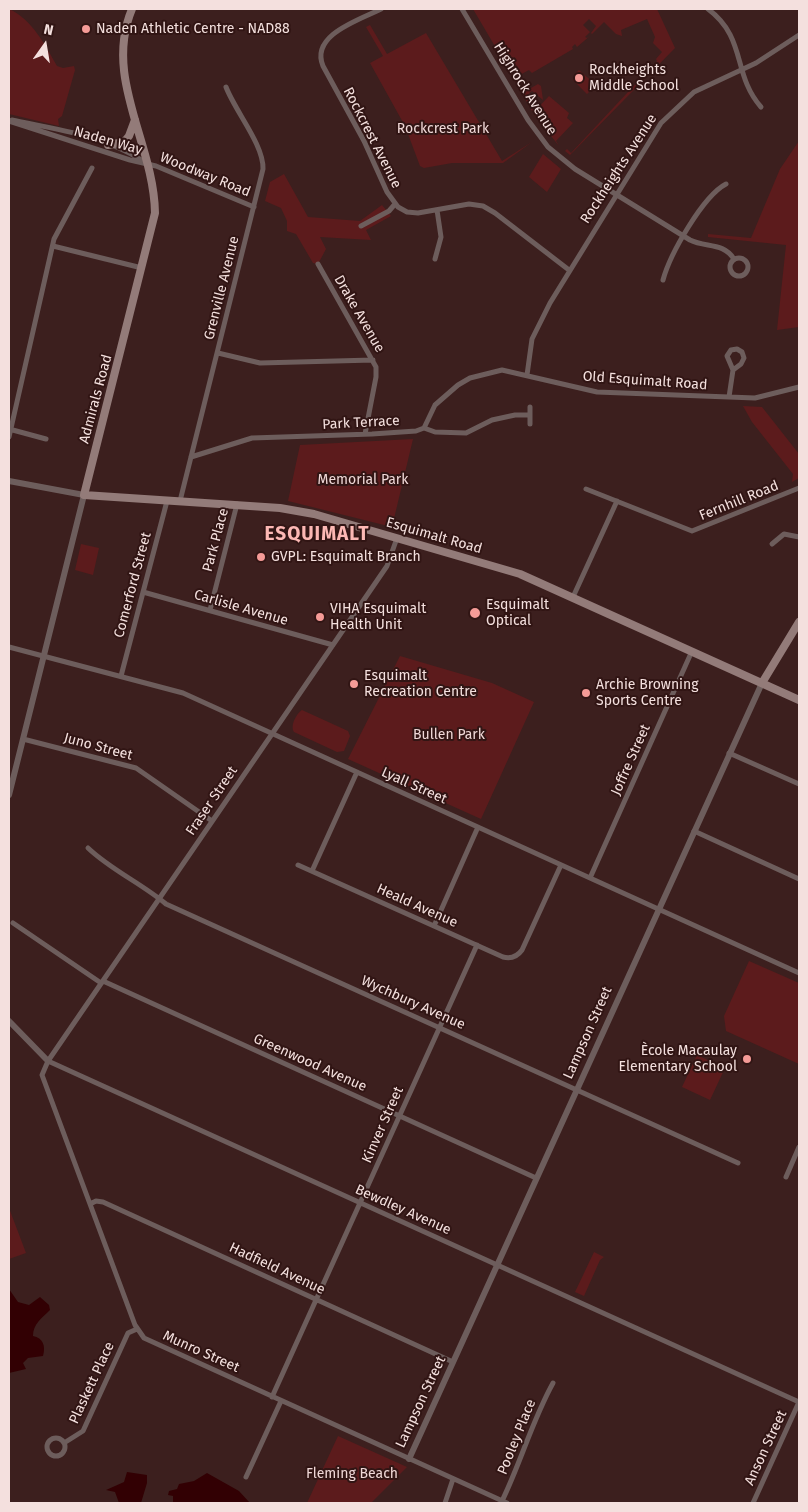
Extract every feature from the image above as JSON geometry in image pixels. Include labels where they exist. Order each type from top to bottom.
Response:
[{"type":"main road","name":"Admirals Road","points":[[84,496],[143,268],[155,213],[154,193],[148,164],[135,120],[122,60],[124,37],[132,9]]},
{"type":"main road","points":[[108,145],[124,142],[129,136],[135,120]]},
{"type":"main road","name":"Esquimalt Road","points":[[84,496],[237,504],[302,511],[397,538],[520,574],[799,700]]},
{"type":"main road","name":"Lampson Street","points":[[762,683],[796,632],[799,622]]},
{"type":"street","name":"Rockcrest Avenue","points":[[381,9],[327,39],[320,55],[322,66],[364,141],[384,186],[395,204],[411,213],[469,204],[490,209],[569,270]]},
{"type":"street","name":"Highrock Avenue","points":[[462,9],[540,137],[561,159],[684,237],[698,244],[722,247],[734,259]]},
{"type":"street","points":[[708,9],[730,30],[736,43],[750,94],[762,108]]},
{"type":"street","name":"Rockheights Avenue","points":[[527,375],[532,339],[569,270],[657,129],[671,112],[700,88],[762,60],[799,35]]},
{"type":"street","name":"Grenville Avenue","points":[[180,501],[263,168],[262,158],[226,87]]},
{"type":"street","name":"Naden Way","points":[[9,120],[58,129],[130,152],[148,164]]},
{"type":"street","name":"Naden Way","points":[[9,120],[148,164]]},
{"type":"street","name":"Woodway Road","points":[[148,164],[254,207]]},
{"type":"street","points":[[9,437],[53,246],[92,168]]},
{"type":"street","points":[[663,280],[668,262],[710,196],[726,184]]},
{"type":"street","points":[[361,226],[389,210],[395,204]]},
{"type":"street","points":[[435,259],[441,237],[436,210]]},
{"type":"street","points":[[53,246],[143,268]]},
{"type":"street","name":"Drake Avenue","points":[[318,264],[376,367],[376,377],[365,434]]},
{"type":"street","points":[[218,353],[260,363],[373,360]]},
{"type":"street","name":"Old Esquimalt Road","points":[[424,428],[439,400],[462,382],[502,370],[591,391],[761,397],[799,387]]},
{"type":"street","points":[[729,397],[733,370]]},
{"type":"street","points":[[530,407],[530,424]]},
{"type":"street","name":"Park Terrace","points":[[192,458],[252,438],[365,434],[416,431],[424,428],[435,432],[466,433],[492,420],[515,414],[530,414]]},
{"type":"street","points":[[10,429],[46,439]]},
{"type":"street","name":"Esquimalt Road","points":[[9,480],[84,496]]},
{"type":"street","name":"Fernhill Road","points":[[586,489],[692,531],[799,488]]},
{"type":"street","name":"Admirals Road","points":[[9,795],[84,496]]},
{"type":"street","name":"Comerford Street","points":[[121,676],[167,501]]},
{"type":"street","points":[[573,597],[617,502]]},
{"type":"street","name":"Park Place","points":[[210,610],[237,504]]},
{"type":"street","points":[[772,544],[784,534],[799,537]]},
{"type":"street","name":"Fraser Street","points":[[42,1075],[48,1061],[388,563],[397,538]]},
{"type":"street","name":"Carlisle Avenue","points":[[143,592],[333,645]]},
{"type":"street","name":"Lyall Street","points":[[9,647],[175,690],[799,973]]},
{"type":"street","name":"Joffre Street","points":[[590,878],[692,651]]},
{"type":"street","name":"Lampson Street","points":[[408,1459],[762,683]]},
{"type":"street","name":"Juno Street","points":[[23,739],[136,768],[212,821]]},
{"type":"street","points":[[729,753],[799,784]]},
{"type":"street","points":[[312,870],[357,772]]},
{"type":"street","points":[[434,926],[478,827]]},
{"type":"street","points":[[694,831],[799,879]]},
{"type":"street","name":"Wychbury Avenue","points":[[88,848],[102,861],[166,904],[738,1163]]},
{"type":"street","name":"Heald Avenue","points":[[298,865],[503,957],[514,957],[522,950],[560,864]]},
{"type":"street","name":"Greenwood Avenue","points":[[13,923],[102,982],[536,1178]]},
{"type":"street","name":"Kinver Street","points":[[272,1396],[477,945]]},
{"type":"street","name":"Bewdley Avenue","points":[[9,1021],[48,1061],[359,1204],[799,1402]]},
{"type":"street","name":"Munro Street","points":[[42,1075],[137,1329],[150,1342],[505,1502]]},
{"type":"street","points":[[786,1177],[799,1147]]},
{"type":"street","name":"Hadfield Avenue","points":[[90,1204],[96,1201],[103,1202],[453,1362]]},
{"type":"street","name":"Plaskett Place","points":[[64,1443],[84,1431],[128,1333],[137,1329]]},
{"type":"street","name":"Pooley Place","points":[[505,1502],[526,1438],[553,1383]]},
{"type":"street","points":[[246,1477],[281,1401]]},
{"type":"street","name":"Anson Street","points":[[753,1503],[799,1402]]},
{"type":"street","points":[[445,1503],[453,1479]]},
{"type":"green space","points":[[9,9],[25,19],[31,26],[43,41],[57,66],[63,68],[74,66],[75,70],[62,116],[58,119],[59,126],[9,114]]},
{"type":"green space","points":[[473,9],[657,9],[675,48],[570,155],[565,151],[567,149],[571,153],[657,61],[656,59],[662,52],[653,43],[655,37],[647,19],[621,30],[622,36],[616,34],[604,22],[592,34],[596,26],[589,19],[583,25],[590,32],[585,37],[587,38],[591,35],[577,47],[575,44],[572,47],[573,49],[532,73],[529,70],[516,77],[518,81],[516,82]]},
{"type":"green space","name":"Rockcrest Park","points":[[370,25],[387,54],[426,33],[502,161],[532,142],[503,163],[452,163],[424,168],[420,166],[405,126],[370,63],[383,56],[366,27]]},
{"type":"green space","points":[[579,70],[596,85],[587,94],[573,80],[576,75],[581,79],[576,73]]},
{"type":"green space","points":[[538,84],[541,86],[543,100],[532,91],[529,93],[539,103],[532,111],[518,86],[520,85],[524,92]]},
{"type":"green space","points":[[549,96],[569,113],[567,118],[573,123],[556,141],[559,146],[533,113]]},
{"type":"green space","points":[[799,141],[799,327],[777,330],[786,245],[708,237],[708,234],[751,238],[780,169]]},
{"type":"green space","points":[[543,154],[561,169],[547,192],[529,177]]},
{"type":"green space","points":[[284,174],[308,217],[360,221],[382,205],[391,216],[366,230],[371,240],[320,237],[326,249],[318,264],[313,263],[296,234],[287,231],[287,221],[281,208],[265,201],[270,182]]},
{"type":"green space","points":[[743,406],[762,407],[799,454],[799,478],[792,482],[793,474],[752,422]]},
{"type":"green space","name":"Memorial Park","points":[[413,439],[392,527],[288,501],[300,445]]},
{"type":"green space","points":[[81,544],[99,548],[93,575],[75,570]]},
{"type":"green space","name":"Bullen Park","points":[[400,656],[492,683],[534,702],[481,819],[348,759]]},
{"type":"green space","points":[[302,710],[348,731],[350,736],[344,751],[337,752],[294,732],[294,720]]},
{"type":"green space","points":[[749,961],[799,983],[799,1064],[726,1031],[724,1016]]},
{"type":"green space","points":[[697,1055],[725,1068],[710,1100],[682,1087]]},
{"type":"green space","points":[[9,1208],[26,1253],[9,1259]]},
{"type":"green space","points":[[594,1252],[604,1257],[600,1260],[584,1296],[575,1292]]},
{"type":"green space","name":"Fleming Beach","points":[[338,1436],[407,1467],[371,1503],[307,1503]]},
{"type":"shaded area","points":[[9,1289],[18,1302],[29,1305],[40,1297],[49,1305],[50,1310],[38,1322],[33,1332],[33,1336],[43,1343],[43,1356],[28,1358],[23,1363],[26,1369],[9,1373]]},
{"type":"shaded area","points":[[127,1472],[147,1475],[147,1483],[141,1503],[119,1503],[115,1492],[106,1490],[124,1482]]},
{"type":"shaded area","points":[[207,1473],[239,1491],[250,1503],[173,1503],[173,1496],[168,1495],[169,1491],[177,1489],[179,1484],[194,1481]]},
{"type":"place","name":"Naden Athletic Centre - NAD88","points":[[86,29]]},
{"type":"place","name":"Rockheights Middle School","points":[[579,78]]},
{"type":"place","name":"GVPL: Esquimalt Branch","points":[[261,557]]},
{"type":"place","name":"Esquimalt Optical","points":[[475,613]]},
{"type":"place","name":"VIHA Esquimalt Health Unit","points":[[320,617]]},
{"type":"place","name":"Esquimalt Recreation Centre","points":[[354,684]]},
{"type":"place","name":"Archie Browning Sports Centre","points":[[586,693]]},
{"type":"place","name":"Ècole Macaulay Elementary School","points":[[747,1059]]},
{"type":"district","name":"ESQUIMALT","points":[[317,535]]}]
